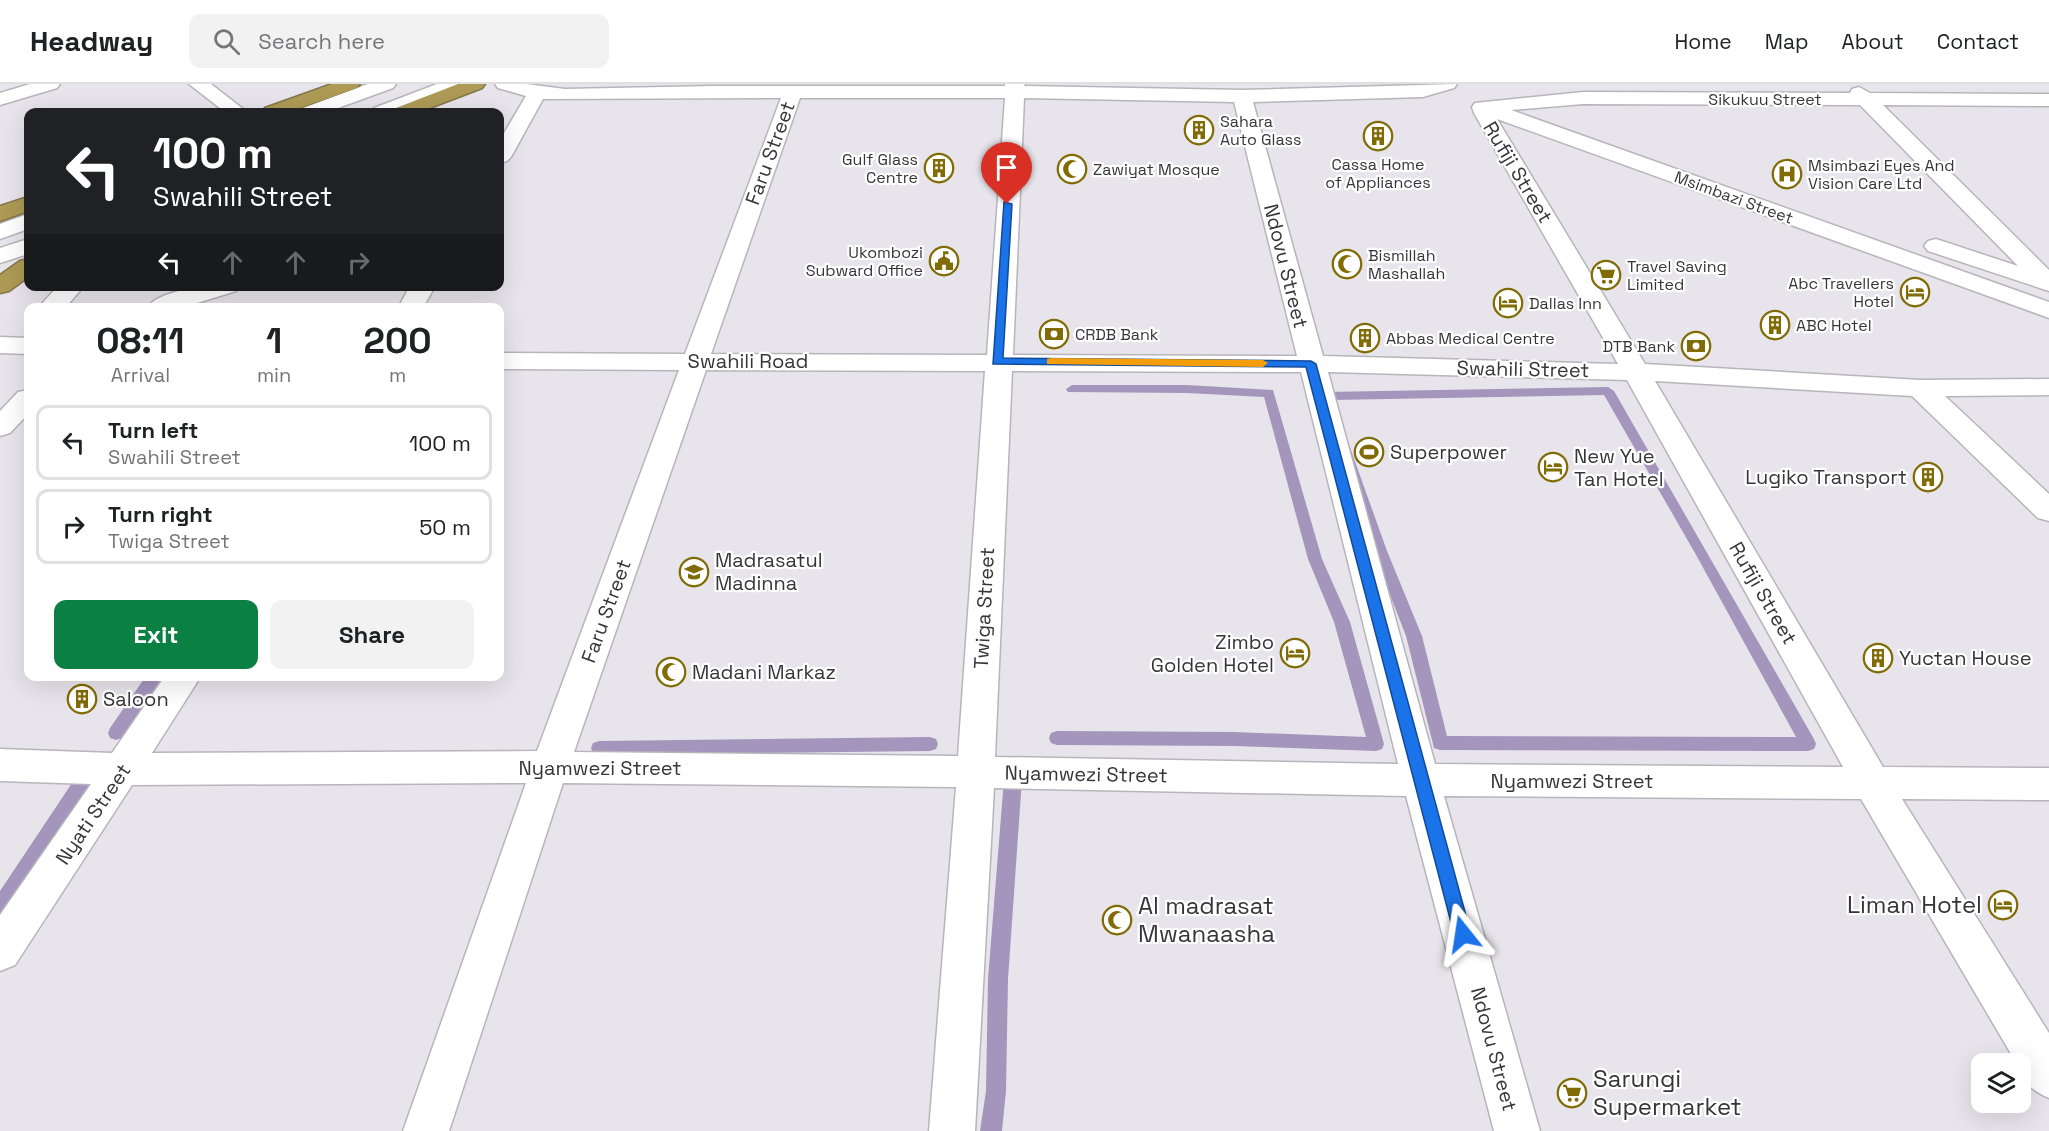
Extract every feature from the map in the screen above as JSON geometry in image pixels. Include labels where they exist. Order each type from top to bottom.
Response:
[{"type":"highway","points":[[284,108],[351,84]]},
{"type":"highway","points":[[413,108],[475,84]]},
{"type":"highway","points":[[0,214],[24,205]]},
{"type":"highway","points":[[0,268],[24,259]]},
{"type":"highway","points":[[0,286],[24,270]]},
{"type":"street","points":[[0,99],[50,84]]},
{"type":"street","points":[[199,84],[232,108]]},
{"type":"street","points":[[321,108],[386,84]]},
{"type":"street","points":[[392,108],[455,84]]},
{"type":"street","name":"Sikukuu Street","points":[[505,84],[537,93],[720,88],[792,93],[1015,88],[1242,96],[1577,91],[1868,100],[2049,100]]},
{"type":"street","points":[[1848,84],[1868,100],[2049,284]]},
{"type":"street","name":"Twiga Street","points":[[952,1131],[976,772],[997,361],[1015,88]]},
{"type":"street","points":[[504,150],[537,93]]},
{"type":"street","name":"Faru Street","points":[[426,1131],[550,767],[792,93]]},
{"type":"street","points":[[1460,93],[2049,290]]},
{"type":"street","points":[[1460,93],[2049,298]]},
{"type":"street","name":"Msimbazi Street","points":[[1460,93],[1858,219]]},
{"type":"street","name":"Msimbazi Street","points":[[1460,93],[2049,310]]},
{"type":"street","name":"Rufiji Street","points":[[1460,93],[1484,113],[1872,783],[2049,1075]]},
{"type":"street","name":"Ndovu Street","points":[[1242,96],[1421,780],[1517,1131]]},
{"type":"street","points":[[0,232],[24,223]]},
{"type":"street","points":[[1914,238],[2049,284]]},
{"type":"street","points":[[0,256],[24,247]]},
{"type":"street","points":[[55,303],[67,291]]},
{"type":"street","points":[[170,303],[207,291]]},
{"type":"street","name":"Swahili Road","points":[[504,361],[997,361]]},
{"type":"street","name":"Swahili Street","points":[[997,361],[1311,364],[1636,372],[1920,388],[2049,387]]},
{"type":"street","points":[[1920,388],[2049,511]]},
{"type":"street","points":[[0,427],[24,402]]},
{"type":"street","name":"Nyati Street","points":[[0,951],[181,681]]},
{"type":"street","name":"Nyamwezi Street","points":[[0,765],[123,769],[550,767],[1421,780],[2049,784]]},
{"type":"waterway","points":[[1057,738],[1234,739],[1376,744],[1342,622],[1315,559],[1269,393],[1187,389],[1072,389]]},
{"type":"waterway","points":[[1608,391],[1702,553],[1808,744],[1440,743],[1414,636],[1380,551],[1325,396],[1608,391]]},
{"type":"waterway","points":[[116,733],[152,681]]},
{"type":"waterway","points":[[599,748],[930,744]]},
{"type":"waterway","points":[[991,1131],[996,1091],[998,979],[1013,779]]},
{"type":"waterway","points":[[0,907],[82,782]]},
{"type":"slow traffic","points":[[1051,362],[1263,363]]},
{"type":"place","name":"Sahara Auto Glass","points":[[1199,130]]},
{"type":"place","name":"Cassa Home of Appliances","points":[[1378,136]]},
{"type":"place","name":"Gulf Glass Centre","points":[[939,168]]},
{"type":"place","name":"Zawiyat Mosque","points":[[1072,169]]},
{"type":"place","name":"Msimbazi Eyes And Vision Care Ltd","points":[[1787,174]]},
{"type":"place","name":"Ukombozi Subward Office","points":[[944,261]]},
{"type":"place","name":"Bismillah Mashallah","points":[[1347,264]]},
{"type":"place","name":"Travel Saving Limited","points":[[1606,275]]},
{"type":"place","name":"Abc Travellers Hotel","points":[[1915,292]]},
{"type":"place","name":"Dallas Inn","points":[[1508,303]]},
{"type":"place","name":"ABC Hotel","points":[[1775,325]]},
{"type":"place","name":"CRDB Bank","points":[[1054,334]]},
{"type":"place","name":"Abbas Medical Centre","points":[[1365,338]]},
{"type":"place","name":"DTB Bank","points":[[1696,346]]},
{"type":"place","name":"Superpower","points":[[1369,452]]},
{"type":"place","name":"New Yue Tan Hotel","points":[[1553,467]]},
{"type":"place","name":"Lugiko Transport","points":[[1928,477]]},
{"type":"place","name":"Madrasatul Madinna","points":[[694,572]]},
{"type":"place","name":"Zimbo Golden Hotel","points":[[1295,653]]},
{"type":"place","name":"Yuctan House","points":[[1878,658]]},
{"type":"place","name":"Madani Markaz","points":[[671,672]]},
{"type":"place","name":"Saloon","points":[[82,699]]},
{"type":"place","name":"Liman Hotel","points":[[2003,905]]},
{"type":"place","name":"Al madrasat Mwanaasha","points":[[1117,920]]},
{"type":"place","name":"Sarungi Supermarket","points":[[1572,1093]]},
{"type":"route","points":[[1007,204],[997,361],[1311,364],[1463,934]]}]
